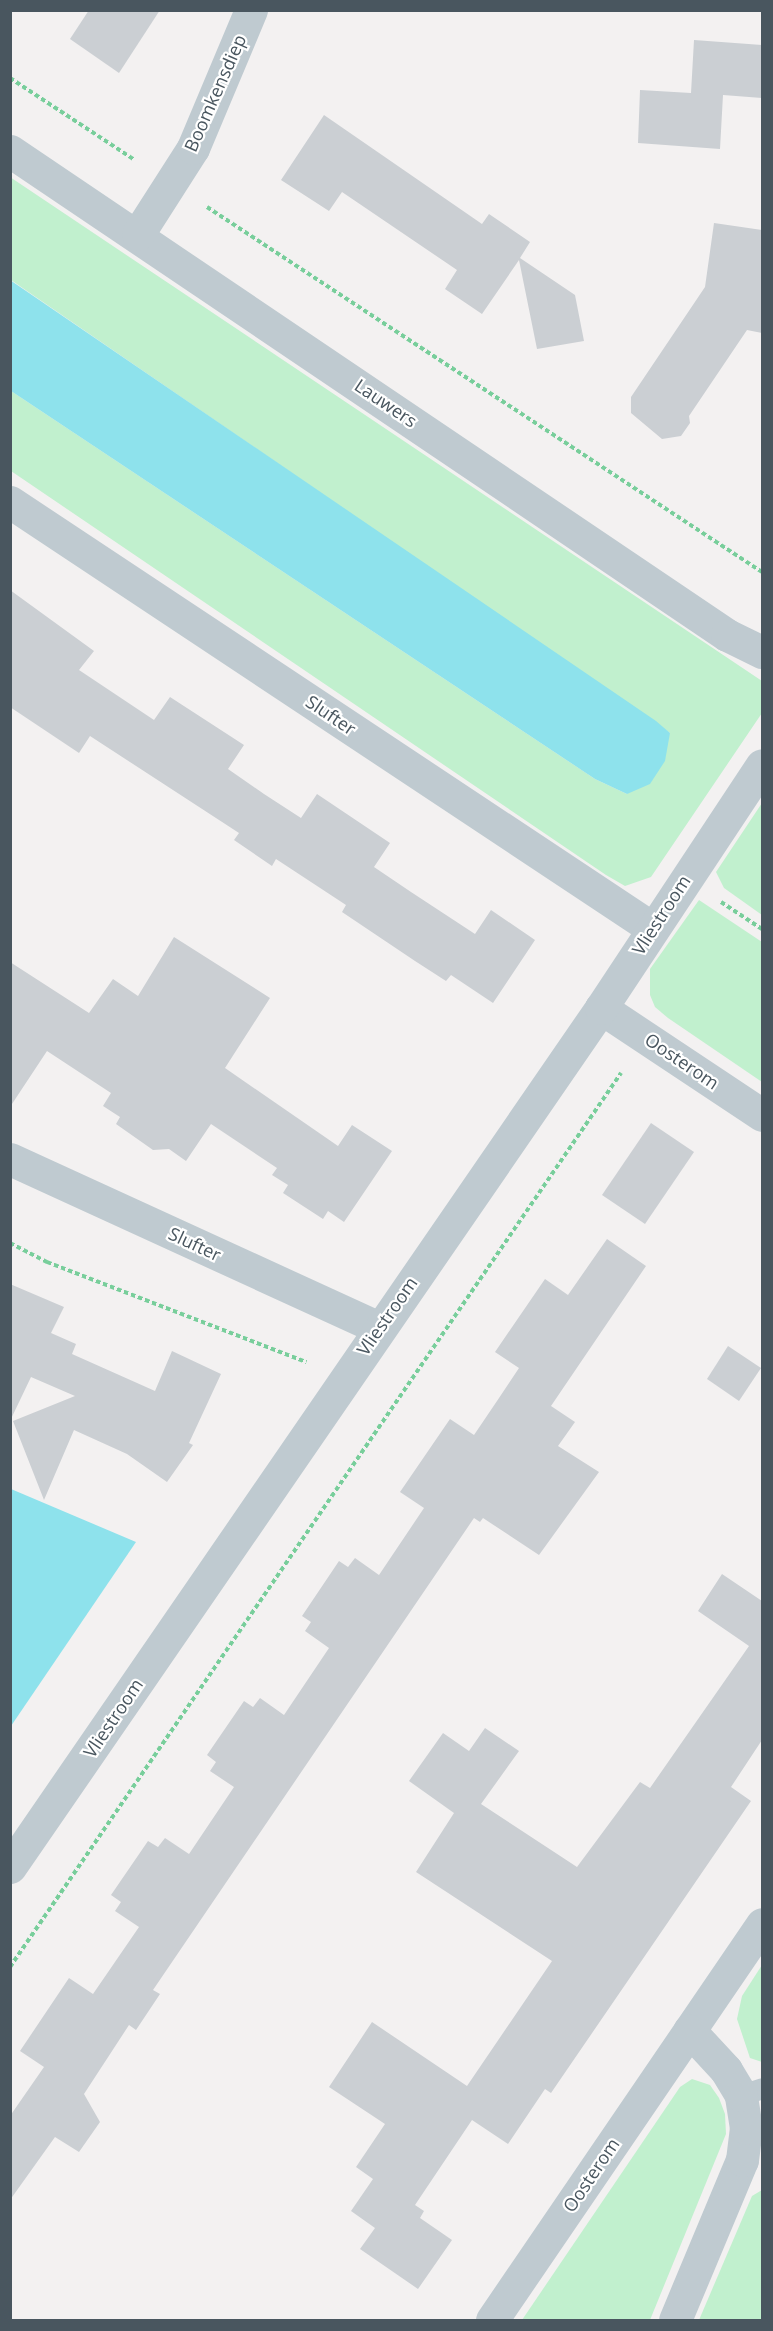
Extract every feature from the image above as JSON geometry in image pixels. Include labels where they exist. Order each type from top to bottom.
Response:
[{"type":"street","name":"Boomkensdiep","points":[[138,234],[193,148],[251,10]]},
{"type":"street","name":"Lauwers","points":[[10,151],[138,234],[727,635],[762,652]]},
{"type":"street","name":"Slufter","points":[[10,502],[652,928]]},
{"type":"street","name":"Vliestroom","points":[[10,1867],[601,1008],[762,765]]},
{"type":"street","name":"Oosterom","points":[[601,1008],[762,1115]]},
{"type":"street","name":"Slufter","points":[[10,1159],[379,1328]]},
{"type":"street","name":"Oosterom","points":[[492,2320],[762,1924]]},
{"type":"street","points":[[675,2320],[752,2164],[746,2128],[752,2092],[726,2070],[689,2030]]},
{"type":"path","points":[[10,78],[762,572]]},
{"type":"path","points":[[10,1966],[645,1037]]},
{"type":"path","points":[[10,1243],[47,1262],[345,1377]]},
{"type":"green space","points":[[10,177],[762,681],[762,713],[651,877],[625,886],[606,875],[11,471],[11,391],[595,779],[627,794],[670,733],[11,280]]},
{"type":"green space","points":[[762,803],[762,915],[724,888],[716,872]]},
{"type":"green space","points":[[699,900],[762,942],[762,1082],[668,1018],[655,1007],[650,995],[650,969]]},
{"type":"green space","points":[[762,1965],[762,2062],[750,2058],[737,2019],[742,1996]]},
{"type":"green space","points":[[692,2079],[710,2085],[719,2098],[725,2114],[726,2134],[650,2320],[522,2320],[680,2087]]},
{"type":"green space","points":[[762,2190],[762,2320],[699,2320],[752,2196]]},
{"type":"water","points":[[10,280],[656,721],[670,733],[665,761],[650,784],[627,794],[595,779],[11,391]]},
{"type":"water","points":[[11,1489],[136,1542],[11,1726]]},
{"type":"building","points":[[89,10],[160,10],[119,73],[70,39]]},
{"type":"building","points":[[694,40],[762,45],[762,98],[723,95],[720,149],[638,143],[640,90],[691,93]]},
{"type":"building","points":[[324,115],[482,224],[489,214],[530,242],[520,258],[575,295],[584,341],[537,349],[519,260],[482,314],[445,289],[457,270],[342,192],[329,211],[281,180]]},
{"type":"building","points":[[714,223],[762,230],[762,333],[747,330],[689,416],[690,423],[681,436],[662,439],[631,413],[631,397],[705,287]]},
{"type":"building","points":[[10,590],[94,651],[79,670],[154,720],[170,697],[244,745],[228,769],[264,794],[301,818],[317,794],[390,843],[374,867],[411,892],[475,934],[491,910],[535,940],[493,1003],[451,975],[446,981],[415,961],[342,912],[346,905],[276,859],[272,866],[234,840],[239,833],[90,736],[79,753],[10,707]]},
{"type":"building","points":[[174,937],[270,998],[225,1068],[338,1146],[352,1125],[392,1151],[344,1222],[328,1211],[323,1219],[283,1193],[288,1185],[272,1175],[277,1168],[211,1124],[186,1161],[169,1149],[153,1150],[116,1124],[120,1117],[103,1106],[111,1093],[47,1051],[10,1107],[10,962],[89,1013],[113,979],[138,996]]},
{"type":"building","points":[[651,1123],[694,1152],[645,1224],[602,1195]]},
{"type":"building","points":[[607,1239],[646,1266],[551,1406],[575,1422],[558,1446],[599,1472],[539,1555],[483,1518],[480,1522],[474,1518],[153,1990],[160,1994],[136,2030],[129,2025],[84,2094],[100,2122],[79,2152],[55,2137],[10,2200],[10,2116],[44,2067],[20,2051],[69,1978],[93,1994],[139,1927],[115,1911],[121,1902],[111,1895],[148,1841],[158,1847],[165,1838],[189,1854],[234,1787],[210,1771],[216,1762],[207,1755],[244,1701],[253,1707],[260,1698],[284,1715],[329,1648],[305,1631],[311,1622],[302,1616],[339,1561],[348,1567],[355,1558],[379,1575],[424,1508],[400,1492],[450,1419],[474,1435],[519,1368],[495,1352],[545,1279],[568,1295]]},
{"type":"building","points":[[10,1284],[64,1307],[51,1333],[76,1344],[72,1354],[155,1391],[172,1351],[221,1374],[189,1443],[193,1445],[167,1482],[127,1454],[74,1430],[44,1500],[13,1421],[75,1396],[31,1377],[10,1421]]},
{"type":"building","points":[[728,1346],[761,1368],[739,1401],[707,1379]]},
{"type":"building","points":[[722,1574],[762,1601],[762,1740],[731,1787],[751,1801],[551,2093],[545,2089],[508,2144],[472,2120],[415,2205],[424,2211],[420,2218],[452,2240],[418,2289],[360,2249],[375,2228],[351,2211],[373,2179],[356,2167],[385,2124],[329,2087],[372,2022],[467,2086],[552,1961],[416,1872],[454,1813],[409,1781],[443,1733],[469,1751],[485,1728],[519,1751],[481,1804],[577,1867],[640,1782],[650,1788],[749,1646],[698,1611]]}]
